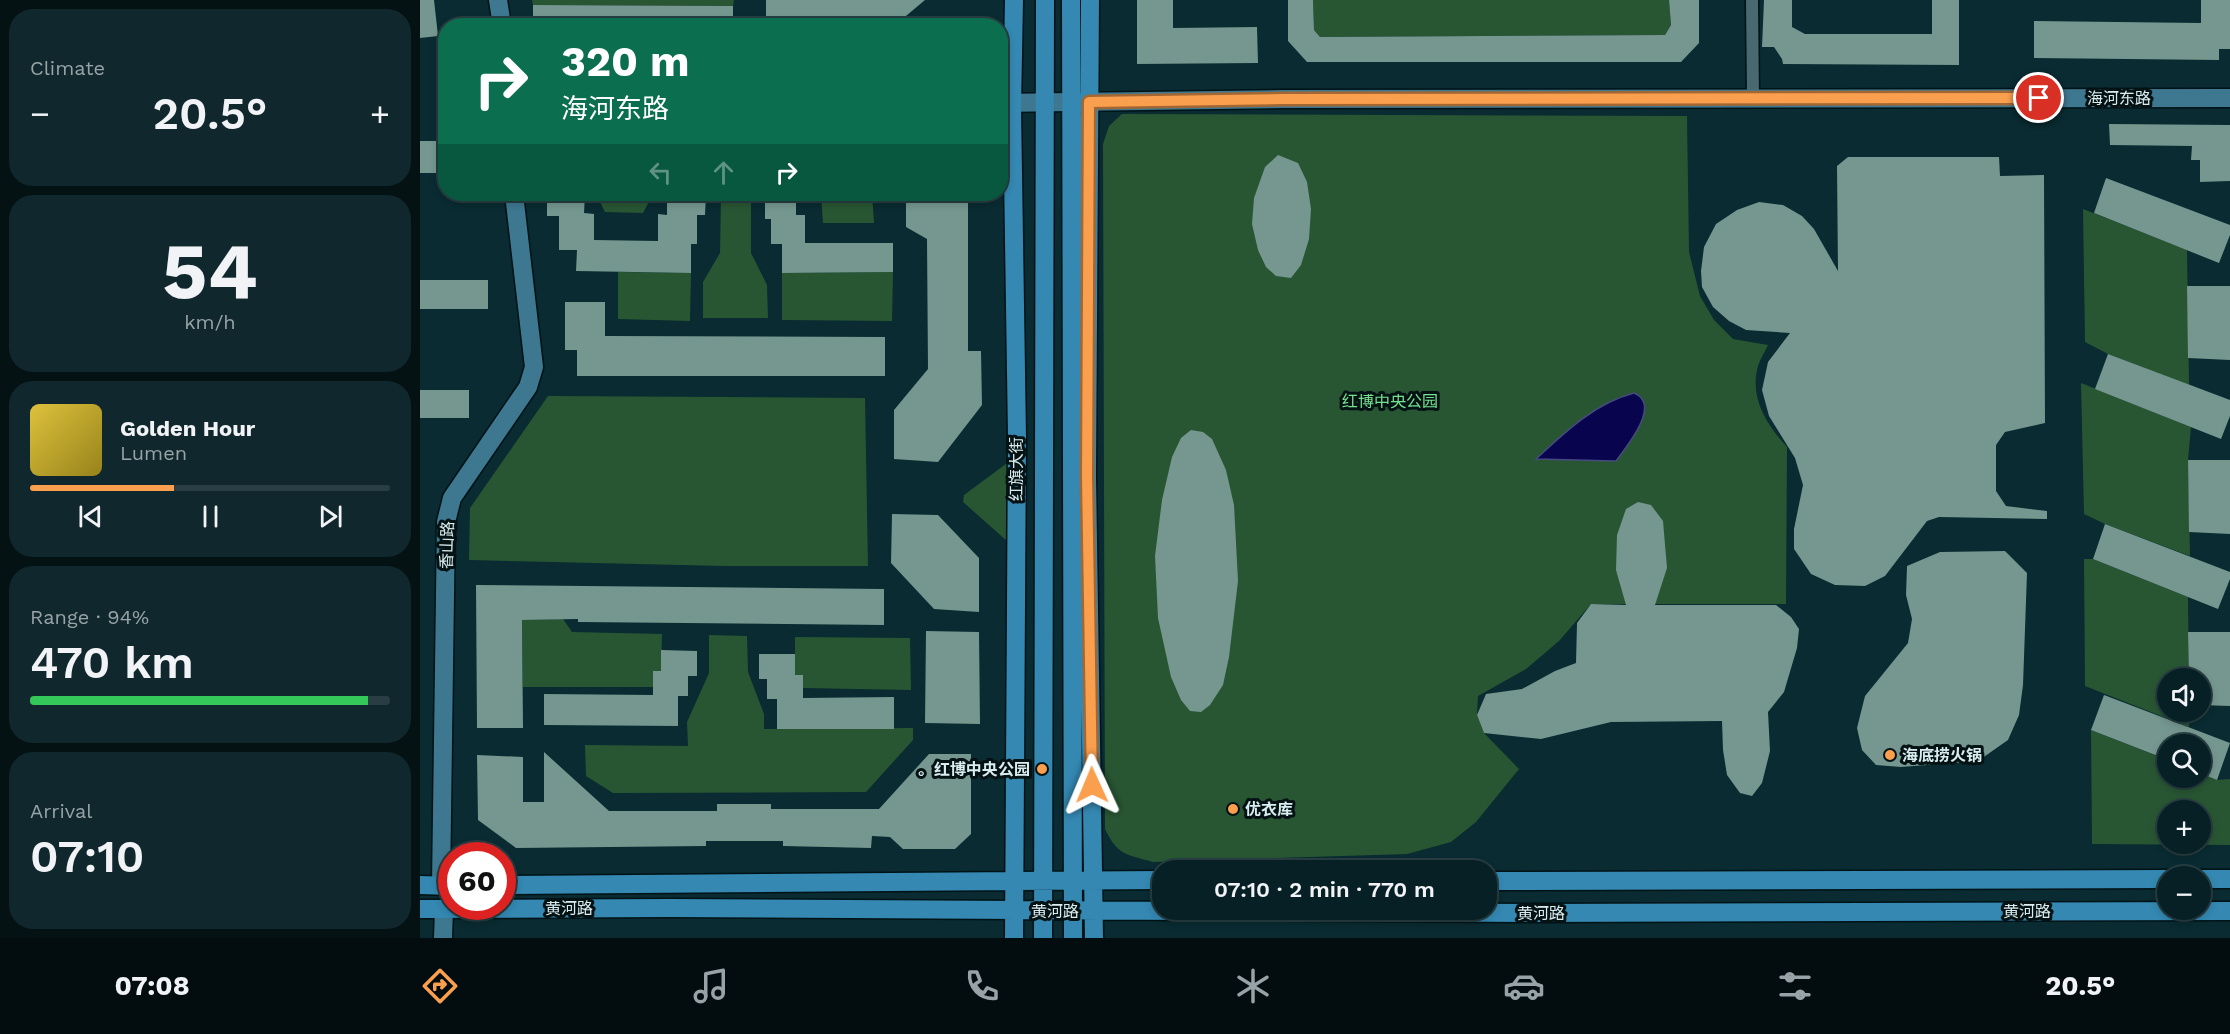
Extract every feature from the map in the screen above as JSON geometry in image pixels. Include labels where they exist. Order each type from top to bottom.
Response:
[{"type":"main road","name":"红旗大街","points":[[1008,77],[1014,0]]},
{"type":"main road","name":"红旗大街","points":[[1043,938],[1045,0]]},
{"type":"main road","points":[[1071,0],[1081,102],[1094,938]]},
{"type":"main road","points":[[1073,938],[1081,102],[1090,0]]},
{"type":"main road","name":"红旗大街","points":[[1008,164],[1017,437],[1014,938]]},
{"type":"main road","name":"黄河路","points":[[1497,881],[2157,879]]},
{"type":"main road","points":[[2211,879],[2230,879]]},
{"type":"main road","name":"黄河路","points":[[516,885],[1152,880]]},
{"type":"main road","points":[[420,885],[438,886]]},
{"type":"main road","name":"黄河路","points":[[420,909],[438,909]]},
{"type":"main road","name":"黄河路","points":[[516,909],[1567,913],[2230,910]]},
{"type":"street","points":[[498,0],[501,18]]},
{"type":"street","points":[[1752,0],[1754,98]]},
{"type":"street","name":"海河东路","points":[[1008,103],[1283,99],[2230,98]]},
{"type":"street","name":"香山路","points":[[446,842],[446,522],[452,498],[528,387],[534,367],[515,201]]},
{"type":"street","points":[[443,938],[444,920]]},
{"type":"green space","points":[[532,0],[734,0],[733,6],[533,5]]},
{"type":"green space","points":[[1313,0],[1669,0],[1671,25],[1665,35],[1320,37],[1314,30]]},
{"type":"green space","name":"红博中央公园","points":[[1122,114],[1687,116],[1689,252],[1700,296],[1714,320],[1733,339],[1768,345],[1758,366],[1756,389],[1767,420],[1787,447],[1786,604],[1591,604],[1559,641],[1526,669],[1478,696],[1477,715],[1484,733],[1519,769],[1476,822],[1451,842],[1407,854],[1152,862],[1124,853],[1114,844],[1105,829],[1103,144],[1109,126]]},
{"type":"green space","points":[[600,201],[649,201],[643,213],[605,212]]},
{"type":"green space","points":[[721,201],[751,201],[751,253],[767,285],[768,318],[703,318],[703,282],[720,253]]},
{"type":"green space","points":[[821,201],[872,201],[874,223],[823,223]]},
{"type":"green space","points":[[2083,209],[2187,250],[2189,385],[2108,354],[2085,342]]},
{"type":"green space","points":[[618,272],[691,273],[690,321],[618,319]]},
{"type":"green space","points":[[893,272],[892,321],[782,320],[782,273]]},
{"type":"green space","points":[[2081,383],[2191,427],[2188,460],[2190,556],[2084,514]]},
{"type":"green space","points":[[548,396],[865,398],[868,566],[724,566],[469,560],[470,508]]},
{"type":"green space","points":[[1018,455],[1016,549],[963,502],[964,495]]},
{"type":"green space","points":[[2084,559],[2093,559],[2188,597],[2189,668],[2157,668],[2157,714],[2085,686]]},
{"type":"green space","points":[[563,619],[572,632],[662,634],[661,671],[653,672],[653,687],[523,687],[522,620]]},
{"type":"green space","points":[[709,635],[747,636],[748,672],[764,714],[764,729],[913,728],[913,740],[866,792],[613,793],[586,776],[585,745],[688,746],[687,722],[709,673]]},
{"type":"green space","points":[[795,637],[910,638],[911,690],[803,688],[803,675],[795,675]]},
{"type":"green space","points":[[2176,722],[2189,722],[2189,727]]},
{"type":"green space","points":[[2091,730],[2157,756],[2157,788],[2211,788],[2211,777],[2217,780],[2230,779],[2230,845],[2211,845],[2211,800],[2157,800],[2157,844],[2092,844]]},
{"type":"shaded area","points":[[1634,393],[1642,398],[1645,406],[1644,415],[1634,436],[1616,461],[1536,459],[1569,429],[1594,411]]},
{"type":"building","points":[[420,0],[434,0],[438,36],[420,38]]},
{"type":"building","points":[[766,0],[925,0],[904,18],[766,18]]},
{"type":"building","points":[[1137,0],[1173,0],[1173,28],[1257,27],[1258,63],[1137,64]]},
{"type":"building","points":[[1288,0],[1313,0],[1314,30],[1320,37],[1665,35],[1671,25],[1669,0],[1699,0],[1699,43],[1681,62],[1307,62],[1288,41]]},
{"type":"building","points":[[1764,0],[1792,0],[1792,27],[1805,34],[1932,34],[1932,0],[1959,0],[1959,65],[1783,64],[1774,47],[1762,47]]},
{"type":"building","points":[[2201,0],[2230,0],[2230,49],[2219,49],[2219,60],[2034,58],[2034,21],[2201,23]]},
{"type":"building","points":[[533,5],[733,6],[733,18],[533,18]]},
{"type":"building","points":[[2109,124],[2230,125],[2230,181],[2200,182],[2200,160],[2191,160],[2192,146],[2110,145]]},
{"type":"building","points":[[420,141],[438,141],[438,173],[420,173]]},
{"type":"building","points":[[1278,155],[1298,163],[1307,182],[1311,209],[1309,239],[1301,265],[1291,278],[1276,276],[1266,267],[1258,250],[1252,224],[1254,198],[1265,167]]},
{"type":"building","points":[[1848,157],[1999,157],[2000,176],[2044,175],[2045,423],[2005,432],[1996,445],[1996,491],[2006,506],[2047,511],[2047,519],[1939,517],[1927,521],[1885,576],[1865,586],[1835,585],[1811,574],[1794,549],[1794,529],[1803,485],[1795,458],[1769,416],[1762,390],[1768,362],[1790,333],[1746,330],[1729,321],[1713,307],[1702,287],[1701,271],[1704,247],[1716,224],[1737,210],[1759,202],[1783,205],[1802,216],[1814,229],[1838,271],[1837,166]]},
{"type":"building","points":[[2106,178],[2230,225],[2230,235],[2219,263],[2094,213]]},
{"type":"building","points":[[547,201],[585,201],[584,213],[594,214],[594,240],[658,241],[658,214],[667,215],[667,201],[706,201],[705,215],[697,215],[697,244],[691,244],[691,273],[576,271],[577,250],[559,250],[559,216],[547,216]]},
{"type":"building","points":[[765,201],[796,201],[796,215],[805,215],[805,243],[893,243],[893,272],[782,273],[782,244],[771,244],[771,219],[765,219]]},
{"type":"building","points":[[906,201],[968,201],[968,351],[981,351],[982,405],[938,462],[894,459],[894,410],[928,369],[927,239],[906,227]]},
{"type":"building","points":[[420,280],[488,280],[488,309],[420,309]]},
{"type":"building","points":[[2187,286],[2230,286],[2230,360],[2188,358]]},
{"type":"building","points":[[565,302],[605,302],[605,336],[885,337],[885,376],[577,376],[577,350],[565,350]]},
{"type":"building","points":[[2108,354],[2230,400],[2230,416],[2221,439],[2095,389]]},
{"type":"building","points":[[420,390],[469,390],[469,418],[420,418]]},
{"type":"building","points":[[1191,430],[1203,432],[1212,439],[1226,470],[1234,505],[1238,581],[1229,657],[1223,685],[1210,705],[1201,712],[1190,711],[1181,700],[1171,677],[1158,618],[1155,556],[1162,500],[1172,457],[1181,438]]},
{"type":"building","points":[[2188,460],[2230,460],[2230,534],[2189,532]]},
{"type":"building","points":[[1638,502],[1651,505],[1663,521],[1667,568],[1655,605],[1776,605],[1791,617],[1799,629],[1797,648],[1784,692],[1768,712],[1770,751],[1762,783],[1752,796],[1740,793],[1727,775],[1722,721],[1611,722],[1541,739],[1484,733],[1477,715],[1486,694],[1522,689],[1555,671],[1576,663],[1577,623],[1591,604],[1626,605],[1616,570],[1617,535],[1626,509]]},
{"type":"building","points":[[892,514],[938,515],[979,558],[979,612],[934,609],[891,563]]},
{"type":"building","points":[[2105,524],[2230,572],[2230,579],[2218,609],[2093,559]]},
{"type":"building","points":[[2005,551],[2027,573],[2023,685],[2019,715],[2008,740],[1978,761],[1901,767],[1876,765],[1862,750],[1857,728],[1865,696],[1908,643],[1912,619],[1906,595],[1907,566],[1940,552]]},
{"type":"building","points":[[476,585],[884,589],[884,625],[522,620],[523,728],[477,728]]},
{"type":"building","points":[[926,631],[979,632],[980,724],[925,723]]},
{"type":"building","points":[[2188,632],[2230,632],[2230,706],[2211,705],[2211,668],[2189,668]]},
{"type":"building","points":[[661,650],[697,651],[697,676],[688,676],[688,696],[678,696],[678,726],[544,725],[544,694],[653,695],[653,671],[661,671]]},
{"type":"building","points":[[759,654],[795,654],[795,675],[803,675],[803,698],[894,697],[894,729],[777,729],[777,699],[767,699],[767,679],[759,679]]},
{"type":"building","points":[[2104,695],[2157,715],[2157,722],[2175,722],[2206,734],[2157,734],[2157,756],[2091,730]]},
{"type":"building","points":[[2211,736],[2230,743],[2217,780],[2211,778]]},
{"type":"building","points":[[544,752],[609,811],[717,811],[717,804],[771,804],[771,809],[879,809],[929,754],[971,754],[971,834],[955,849],[903,849],[890,837],[872,836],[871,848],[783,846],[783,841],[706,841],[706,846],[516,848],[516,842],[508,842],[478,820],[477,755],[523,757],[523,802],[544,802]]},
{"type":"place","name":"海底捞火锅","points":[[1890,755]]},
{"type":"place","name":"。红博中央公园","points":[[1042,769]]},
{"type":"place","name":"优衣库","points":[[1233,809]]},
{"type":"route","points":[[1092,785],[1087,476],[1089,102],[1283,99],[2039,98]]}]
